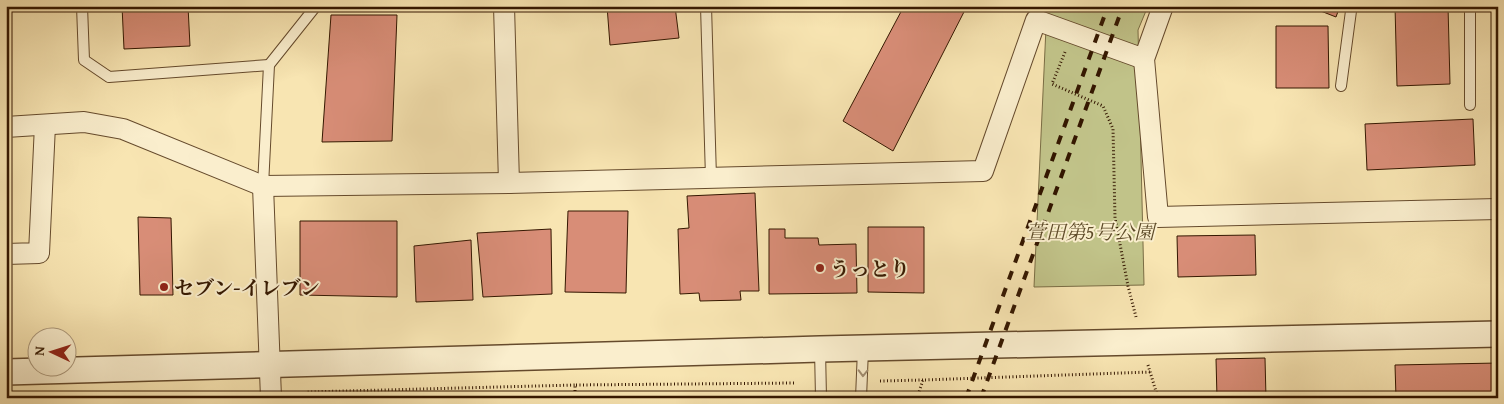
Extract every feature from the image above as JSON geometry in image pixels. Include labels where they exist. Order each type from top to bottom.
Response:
[{"type":"street","points":[[504,6],[509,183]]},
{"type":"street","points":[[1163,6],[1144,58],[1158,217],[1498,209]]},
{"type":"street","points":[[6,127],[84,122],[123,129],[263,186],[509,183],[983,171],[1036,20],[1144,58]]},
{"type":"street","points":[[6,254],[39,253],[45,125]]},
{"type":"street","points":[[263,186],[271,398]]},
{"type":"street","points":[[6,372],[820,349],[1498,334]]},
{"type":"lane","points":[[82,6],[84,60],[109,77],[269,65]]},
{"type":"lane","points":[[263,186],[269,65],[316,6]]},
{"type":"lane","points":[[706,6],[711,178]]},
{"type":"lane","points":[[1341,86],[1350,10],[1353,6]]},
{"type":"lane","points":[[1470,6],[1470,105]]},
{"type":"lane","points":[[820,349],[821,398]]},
{"type":"lane","points":[[861,398],[863,349]]},
{"type":"path","points":[[1072,33],[1052,84],[1103,106],[1113,129],[1115,218],[1136,320]]},
{"type":"path","points":[[1148,364],[1158,398]]},
{"type":"path","points":[[880,380],[1150,372]]},
{"type":"path","points":[[917,398],[923,380]]},
{"type":"path","points":[[305,398],[307,392],[575,385],[796,383]]},
{"type":"path","points":[[575,385],[575,398]]},
{"type":"green space","name":"萱田第5号公園","points":[[1047,6],[1148,6],[1138,30],[1144,285],[1034,287]]},
{"type":"building","points":[[122,6],[188,6],[190,46],[124,49]]},
{"type":"building","points":[[607,6],[675,6],[679,38],[610,45]]},
{"type":"building","points":[[904,6],[967,6],[893,151],[843,121]]},
{"type":"building","points":[[1308,6],[1340,6],[1336,17]]},
{"type":"building","points":[[1395,6],[1448,6],[1450,84],[1397,86]]},
{"type":"building","points":[[331,15],[397,15],[392,141],[322,142]]},
{"type":"building","points":[[1276,26],[1328,26],[1329,88],[1276,88]]},
{"type":"building","points":[[1473,119],[1475,165],[1367,170],[1365,124]]},
{"type":"building","points":[[755,193],[759,291],[740,291],[741,300],[700,301],[699,293],[680,294],[678,229],[689,228],[687,196]]},
{"type":"building","points":[[568,211],[628,211],[626,293],[565,292]]},
{"type":"building","points":[[138,217],[171,218],[173,295],[140,295]]},
{"type":"building","points":[[300,221],[397,221],[397,297],[300,295]]},
{"type":"building","points":[[868,227],[924,227],[924,293],[868,292]]},
{"type":"building","points":[[551,229],[552,294],[483,297],[477,233]]},
{"type":"building","points":[[769,229],[785,229],[785,238],[818,238],[819,245],[856,244],[857,293],[769,294]]},
{"type":"building","points":[[1255,235],[1256,275],[1178,277],[1177,236]]},
{"type":"building","points":[[471,240],[473,300],[416,302],[414,246]]},
{"type":"building","points":[[1265,358],[1266,398],[1217,398],[1216,359]]},
{"type":"building","points":[[1498,363],[1498,398],[1396,398],[1395,365]]},
{"type":"building","points":[[700,394],[731,394],[731,398],[700,398]]},
{"type":"railway","points":[[966,398],[1108,6]]},
{"type":"railway","points":[[981,398],[1123,6]]},
{"type":"place","name":"うっとり","points":[[820,268]]},
{"type":"place","name":"セブン-イレブン","points":[[164,287]]}]
